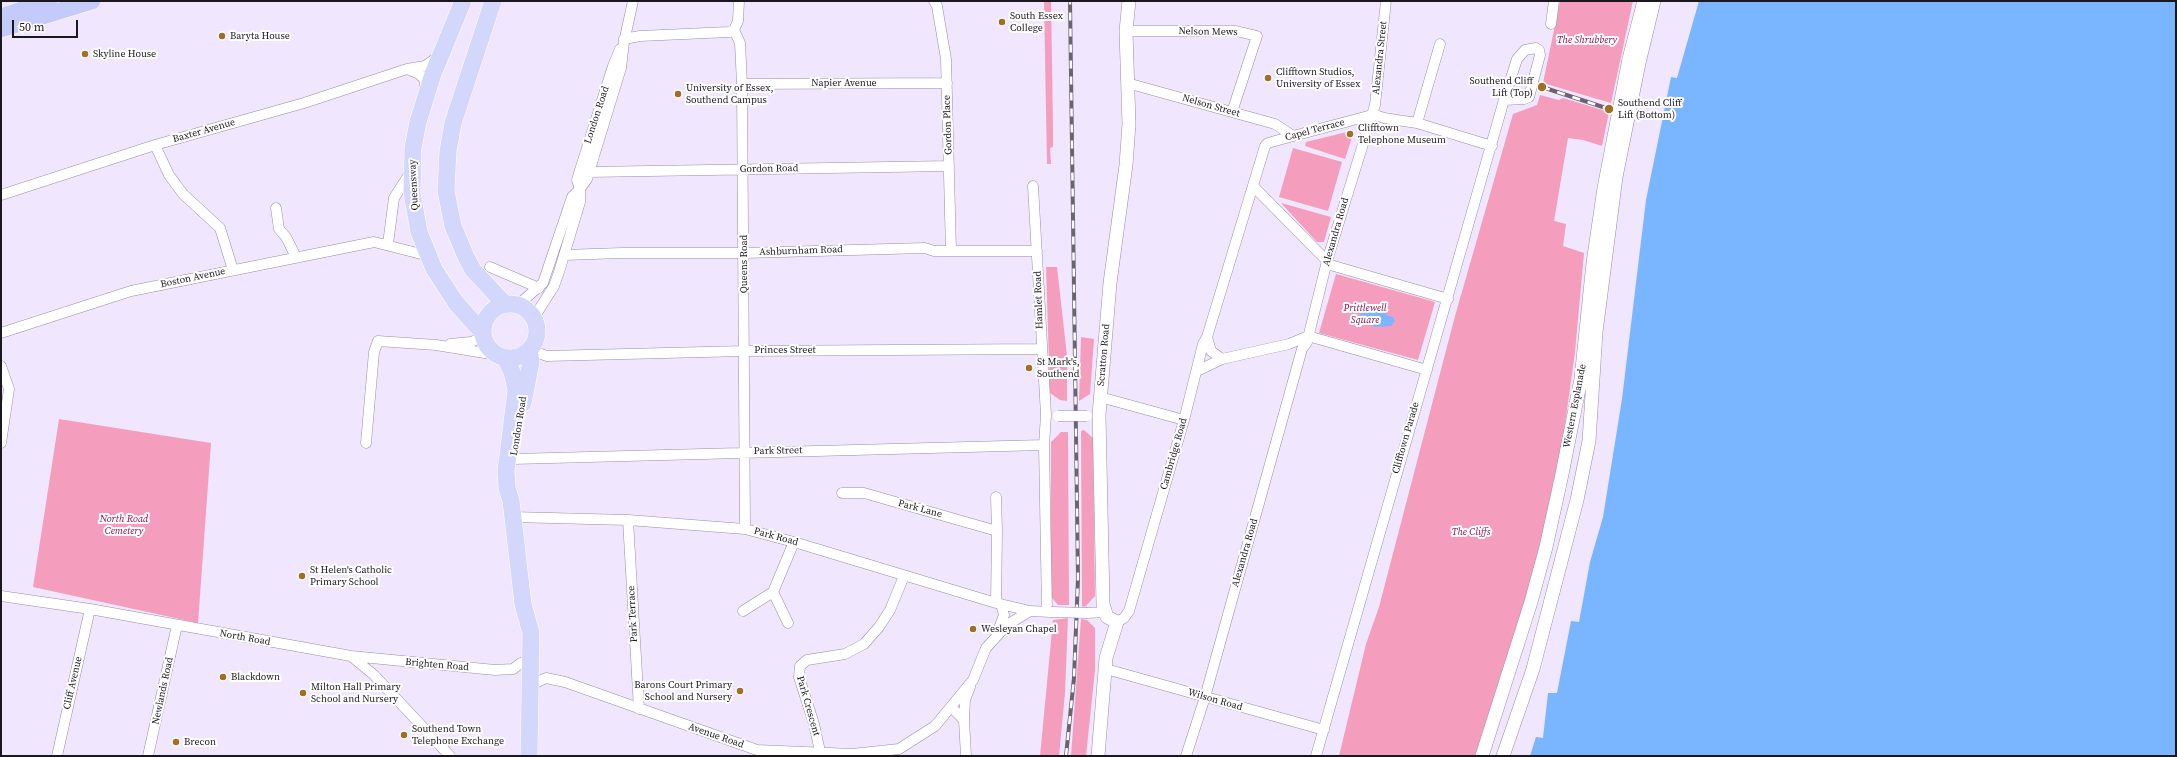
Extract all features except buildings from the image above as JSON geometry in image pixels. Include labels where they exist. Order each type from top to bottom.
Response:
[{"type":"highway","points":[[1,16],[49,1]]},
{"type":"highway","points":[[1,29],[92,1]]},
{"type":"main road","name":"Queensway","points":[[463,1],[440,56],[426,94],[418,122],[411,172],[415,213],[419,232],[442,283],[456,303],[483,335],[488,347],[501,356]]},
{"type":"main road","points":[[493,1],[453,123],[448,151],[446,191],[453,226],[463,252],[473,270],[511,305]]},
{"type":"main road","points":[[483,335],[485,320],[493,310],[511,305],[524,308],[533,318],[536,330],[531,349],[521,357],[501,356]]},
{"type":"main road","name":"London Road","points":[[512,509],[514,459],[531,362],[531,349]]},
{"type":"main road","name":"London Road","points":[[501,356],[512,372],[516,390],[506,471],[523,604],[517,756]]},
{"type":"main road","name":"London Road","points":[[523,604],[531,633],[529,756]]},
{"type":"street","name":"London Road","points":[[533,318],[554,286],[564,256],[580,202],[580,189],[577,180],[613,66],[624,40],[634,1]]},
{"type":"street","points":[[624,40],[640,36],[729,32],[734,30],[738,21],[739,1]]},
{"type":"street","name":"Gordon Place","points":[[934,1],[937,6],[943,37],[947,83],[951,251]]},
{"type":"street","name":"Scratton Road","points":[[1105,612],[1093,415],[1100,397],[1110,283],[1126,165],[1129,124],[1126,31],[1129,1]]},
{"type":"street","name":"Alexandra Street","points":[[1372,114],[1379,74],[1386,1]]},
{"type":"street","points":[[1551,24],[1554,1]]},
{"type":"street","name":"Western Esplanade","points":[[1482,756],[1531,602],[1546,547],[1561,479],[1581,379],[1604,188],[1629,59],[1644,1]]},
{"type":"street","name":"Western Esplanade","points":[[1503,756],[1533,669],[1563,560],[1579,493],[1589,441],[1596,332],[1616,177],[1639,63],[1654,1]]},
{"type":"street","name":"Queens Road","points":[[734,30],[740,43],[742,84],[745,530]]},
{"type":"street","name":"Nelson Mews","points":[[1126,31],[1236,31],[1257,36],[1232,112]]},
{"type":"street","name":"London Road","points":[[511,305],[539,288],[549,269],[572,198],[585,183],[589,172],[622,68],[624,40]]},
{"type":"street","points":[[1417,123],[1440,44]]},
{"type":"street","name":"Clifftown Parade","points":[[1316,756],[1504,100],[1517,59],[1525,50],[1536,48],[1539,50],[1538,61],[1529,97],[1524,99],[1504,100]]},
{"type":"street","name":"Baxter Avenue","points":[[1,195],[155,145],[304,103],[407,69],[425,66],[440,56]]},
{"type":"street","points":[[407,69],[419,74],[424,79],[426,94]]},
{"type":"street","name":"Napier Avenue","points":[[742,84],[947,83]]},
{"type":"street","name":"Nelson Street","points":[[1127,83],[1275,124],[1293,136]]},
{"type":"street","points":[[1372,114],[1384,118],[1417,123],[1492,146]]},
{"type":"street","name":"Capel Terrace","points":[[1262,151],[1268,143],[1372,114]]},
{"type":"street","name":"Alexandra Road","points":[[1186,756],[1205,697],[1300,345],[1306,346],[1327,262],[1372,114]]},
{"type":"street","points":[[155,145],[169,175],[176,185],[220,228],[233,270]]},
{"type":"street","name":"Cambridge Road","points":[[1098,756],[1106,658],[1117,622],[1124,618],[1129,611],[1184,420],[1203,344],[1207,337],[1253,186],[1262,151]]},
{"type":"street","name":"Gordon Road","points":[[589,172],[949,166]]},
{"type":"street","points":[[388,244],[394,198],[411,172]]},
{"type":"street","name":"Hamlet Road","points":[[1033,186],[1041,349],[1046,415],[1044,446],[1049,611]]},
{"type":"street","points":[[1253,186],[1327,262],[1448,299]]},
{"type":"street","points":[[276,208],[279,229],[286,237],[296,257]]},
{"type":"street","name":"Boston Avenue","points":[[1,333],[131,291],[374,242],[388,244],[429,256]]},
{"type":"street","name":"Ashburnham Road","points":[[564,256],[622,253],[744,253],[925,248],[934,251],[1037,251]]},
{"type":"street","points":[[490,267],[539,288]]},
{"type":"street","points":[[436,345],[470,342],[483,335]]},
{"type":"street","points":[[1308,336],[1427,370]]},
{"type":"street","points":[[1207,337],[1211,351],[1222,359]]},
{"type":"street","points":[[366,443],[374,352],[378,341],[436,345],[501,356]]},
{"type":"street","points":[[1197,371],[1222,359],[1300,345]]},
{"type":"street","name":"Princes Street","points":[[531,349],[548,356],[744,351],[1041,349]]},
{"type":"street","points":[[1,366],[9,389],[1,444]]},
{"type":"street","points":[[1100,397],[1184,420]]},
{"type":"street","points":[[1046,415],[1093,415]]},
{"type":"street","name":"Park Street","points":[[514,459],[745,452],[1044,446]]},
{"type":"street","name":"Park Lane","points":[[842,493],[864,493],[997,531]]},
{"type":"street","points":[[996,497],[998,604]]},
{"type":"street","name":"Park Road","points":[[512,509],[745,530],[794,542],[998,604],[1030,611]]},
{"type":"street","name":"Park Terrace","points":[[628,520],[639,709]]},
{"type":"street","points":[[744,611],[773,592],[794,542]]},
{"type":"street","name":"Park Crescent","points":[[821,754],[800,677],[800,666],[807,660],[845,654],[864,644],[879,627],[890,610],[904,576]]},
{"type":"street","points":[[773,592],[788,622]]},
{"type":"street","name":"North Road","points":[[2,598],[90,609],[177,626],[351,656],[374,675],[450,756]]},
{"type":"street","name":"Avenue Road","points":[[997,634],[1003,620],[998,604]]},
{"type":"street","name":"Cliff Avenue","points":[[57,756],[90,609]]},
{"type":"street","name":"Avenue Road","points":[[531,685],[546,678],[565,682],[757,750],[821,754],[852,754],[899,750],[935,726],[973,680],[986,648],[997,634],[1013,620],[1030,611],[1087,613],[1105,612]]},
{"type":"street","points":[[1105,612],[1107,617],[1117,622]]},
{"type":"street","name":"Newlands Road","points":[[148,756],[177,626]]},
{"type":"street","name":"Brighten Road","points":[[351,656],[495,670],[513,669],[521,663]]},
{"type":"street","name":"Wilson Road","points":[[1106,669],[1324,730]]},
{"type":"street","points":[[966,756],[964,720],[965,700],[973,680]]},
{"type":"street","points":[[950,707],[964,720]]},
{"type":"green space","points":[[1044,1],[1051,1],[1053,147],[1050,148],[1051,164],[1047,164]]},
{"type":"green space","name":"The Shrubbery","points":[[1560,1],[1633,1],[1611,103],[1543,83]]},
{"type":"green space","name":"The Cliffs","points":[[1540,95],[1559,100],[1563,98],[1609,112],[1602,146],[1583,140],[1568,138],[1554,221],[1566,224],[1563,246],[1584,253],[1575,352],[1563,439],[1539,549],[1521,616],[1475,756],[1339,756],[1366,644],[1379,607],[1455,316],[1513,114],[1537,105]]},
{"type":"green space","points":[[1351,131],[1353,134],[1345,159],[1305,146],[1306,142]]},
{"type":"green space","points":[[1293,148],[1342,162],[1328,211],[1279,197]]},
{"type":"green space","points":[[1281,203],[1331,217],[1324,242],[1317,242]]},
{"type":"green space","points":[[1046,267],[1057,267],[1067,356],[1067,401],[1060,400],[1050,393]]},
{"type":"green space","name":"Prittlewell Square","points":[[1336,274],[1435,302],[1418,360],[1319,333]]},
{"type":"green space","points":[[1081,337],[1094,339],[1090,394],[1079,401]]},
{"type":"green space","name":"North Road Cemetery","points":[[59,419],[211,443],[198,623],[33,587]]},
{"type":"green space","points":[[1084,430],[1093,438],[1095,596],[1085,607],[1082,606],[1081,431]]},
{"type":"green space","points":[[1061,432],[1068,432],[1069,605],[1058,605],[1051,597],[1051,442]]},
{"type":"green space","points":[[1068,618],[1065,693],[1059,756],[1040,756],[1053,620]]},
{"type":"green space","points":[[1081,619],[1087,620],[1095,628],[1095,670],[1086,756],[1071,756]]},
{"type":"water","points":[[1699,1],[2176,1],[2176,756],[1530,756],[1536,737],[1543,738],[1548,693],[1557,693],[1571,621],[1579,622],[1590,562],[1603,517],[1622,399],[1646,200],[1671,77],[1677,78]]},
{"type":"water","points":[[1379,307],[1387,312],[1386,315],[1393,317],[1395,321],[1391,326],[1374,327],[1360,316],[1362,309]]},
{"type":"railway","points":[[1066,756],[1074,678],[1078,578],[1070,1]]},
{"type":"railway","points":[[1542,87],[1609,109]]},
{"type":"place","name":"South Essex College","points":[[1002,22]]},
{"type":"place","name":"Baryta House","points":[[222,36]]},
{"type":"place","name":"Skyline House","points":[[85,54]]},
{"type":"place","name":"Clifftown Studios, University of Essex","points":[[1268,78]]},
{"type":"place","name":"Southend Cliff Lift (Top)","points":[[1542,87]]},
{"type":"place","name":"University of Essex, Southend Campus","points":[[678,94]]},
{"type":"place","name":"Southend Cliff Lift (Bottom)","points":[[1609,109]]},
{"type":"place","name":"Clifftown Telephone Museum","points":[[1350,134]]},
{"type":"place","name":"St Mark's, Southend","points":[[1029,368]]},
{"type":"place","name":"St Helen's Catholic Primary School","points":[[302,576]]},
{"type":"place","name":"Wesleyan Chapel","points":[[973,629]]},
{"type":"place","name":"Blackdown","points":[[223,677]]},
{"type":"place","name":"Barons Court Primary School and Nursery","points":[[740,691]]},
{"type":"place","name":"Milton Hall Primary School and Nursery","points":[[303,693]]},
{"type":"place","name":"Southend Town Telephone Exchange","points":[[404,735]]},
{"type":"place","name":"Brecon","points":[[176,742]]}]
